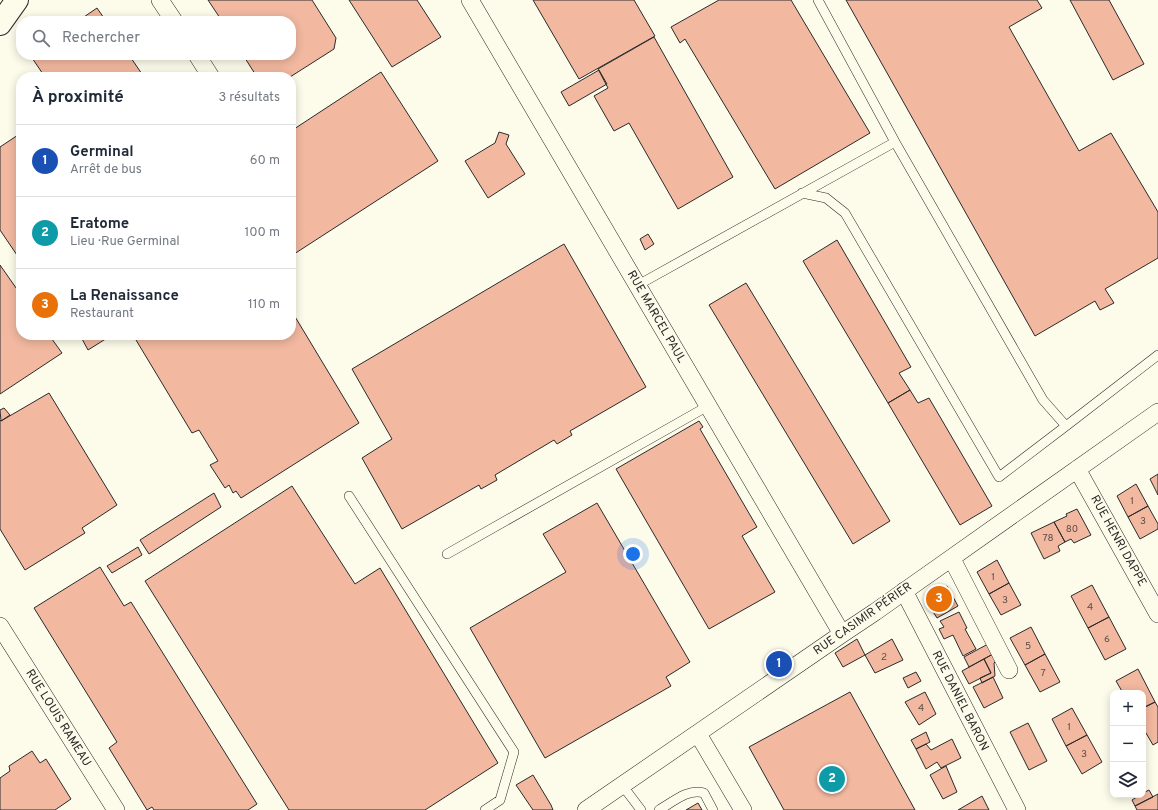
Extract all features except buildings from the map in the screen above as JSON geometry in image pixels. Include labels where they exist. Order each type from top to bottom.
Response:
[{"type":"street","points":[[0,24],[17,0]]},
{"type":"street","points":[[160,0],[171,16]]},
{"type":"street","name":"RUE MARCEL PAUL","points":[[470,0],[842,634]]},
{"type":"street","points":[[200,60],[208,72]]},
{"type":"street","name":"RUE CASIMIR PÉRIER","points":[[586,810],[876,612],[1158,412]]},
{"type":"street","name":"RUE HENRI DAPPE","points":[[1077,469],[1158,614]]},
{"type":"street","points":[[952,559],[1009,670]]},
{"type":"street","name":"RUE DANIEL BARON","points":[[904,591],[1016,810]]},
{"type":"street","name":"RUE LOUIS RAMEAU","points":[[0,626],[116,810]]},
{"type":"street","points":[[698,734],[743,810]]},
{"type":"lane","points":[[818,0],[895,142],[1043,400],[1066,426]]},
{"type":"lane","points":[[638,285],[895,142]]},
{"type":"lane","points":[[802,193],[826,198],[846,213],[1000,477],[1158,355]]},
{"type":"lane","points":[[447,554],[708,406]]},
{"type":"lane","points":[[349,496],[514,752],[500,800],[485,810]]},
{"type":"lane","points":[[622,785],[641,810]]},
{"type":"lane","points":[[659,810],[686,794],[696,791],[704,793],[713,810]]},
{"type":"place","name":"La Renaissance","points":[[939,599]]},
{"type":"place","name":"Germinal","points":[[779,664]]},
{"type":"place","name":"Eratome","points":[[832,779]]}]
